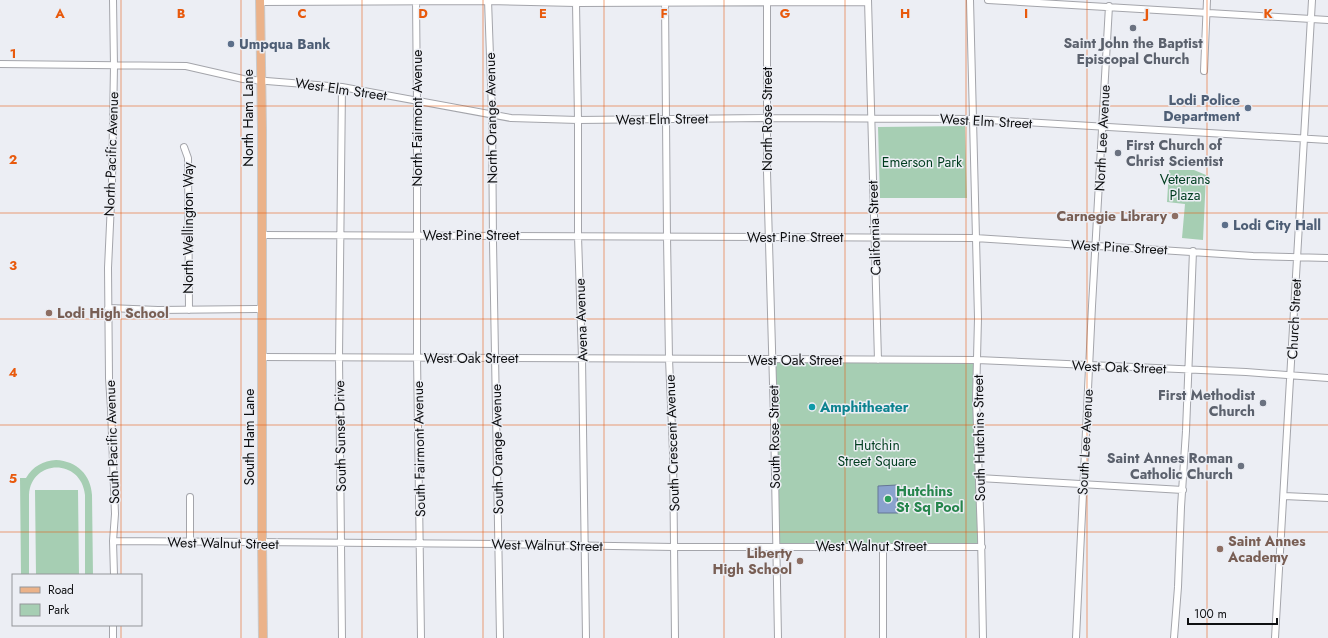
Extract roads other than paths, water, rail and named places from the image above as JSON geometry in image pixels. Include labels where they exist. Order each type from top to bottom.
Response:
[{"type":"main road","name":"North Ham Lane","points":[[260,1],[262,235]]},
{"type":"main road","name":"South Ham Lane","points":[[262,235],[261,357],[264,638]]},
{"type":"street","name":"North Pacific Avenue","points":[[108,308],[114,66],[113,0]]},
{"type":"street","name":"South Hutchins Street","points":[[970,0],[978,318],[976,399],[982,546],[983,638]]},
{"type":"street","points":[[988,0],[1328,20]]},
{"type":"street","points":[[1204,71],[1207,0]]},
{"type":"street","name":"Church Street","points":[[1275,638],[1312,0]]},
{"type":"street","points":[[260,1],[488,1],[576,3],[665,1],[868,1]]},
{"type":"street","name":"North Fairmont Avenue","points":[[416,1],[418,235]]},
{"type":"street","name":"North Orange Avenue","points":[[488,1],[492,116],[493,235]]},
{"type":"street","name":"South Crescent Avenue","points":[[665,1],[667,248],[669,359],[673,452],[674,638]]},
{"type":"street","name":"California Street","points":[[868,1],[878,360]]},
{"type":"street","name":"North Rose Street","points":[[767,2],[767,172],[770,237]]},
{"type":"street","name":"Avena Avenue","points":[[576,3],[578,236],[586,545],[586,638]]},
{"type":"street","name":"North Lee Avenue","points":[[1096,246],[1109,6]]},
{"type":"street","name":"West Elm Street","points":[[0,64],[186,66],[243,79],[298,82],[342,87],[492,116],[536,120],[767,118],[973,119],[1328,140]]},
{"type":"street","name":"South Sunset Drive","points":[[342,87],[339,357],[342,638]]},
{"type":"street","name":"North Wellington Way","points":[[184,147],[188,158],[189,310]]},
{"type":"street","name":"West Pine Street","points":[[262,235],[975,238],[1270,256],[1328,258]]},
{"type":"street","name":"South Fairmont Avenue","points":[[418,235],[417,357],[421,638]]},
{"type":"street","name":"South Orange Avenue","points":[[493,235],[500,638]]},
{"type":"street","name":"South Rose Street","points":[[770,237],[778,638]]},
{"type":"street","name":"South Lee Avenue","points":[[1076,638],[1096,246]]},
{"type":"street","points":[[1174,638],[1189,370],[1193,251]]},
{"type":"street","points":[[108,308],[158,310],[261,309]]},
{"type":"street","name":"South Pacific Avenue","points":[[108,308],[109,378],[112,409],[115,514],[113,541],[114,574]]},
{"type":"street","name":"West Oak Street","points":[[261,357],[977,360],[1246,372],[1291,377],[1328,378]]},
{"type":"street","points":[[979,478],[1183,490]]},
{"type":"street","points":[[1284,496],[1328,498]]},
{"type":"street","points":[[190,497],[190,542]]},
{"type":"street","name":"West Walnut Street","points":[[113,541],[420,543],[674,547],[982,546]]},
{"type":"street","points":[[883,546],[883,638]]},
{"type":"street","points":[[113,626],[113,638]]},
{"type":"water","name":"Hutchins St Sq Pool","points":[[897,485],[898,513],[878,513],[878,486]]},
{"type":"place","name":"Saint John the Baptist Episcopal Church","points":[[1133,28]]},
{"type":"place","name":"Umpqua Bank","points":[[231,44]]},
{"type":"place","name":"Lodi Police Department","points":[[1248,108]]},
{"type":"place","name":"First Church of Christ Scientist","points":[[1118,153]]},
{"type":"place","name":"Carnegie Library","points":[[1175,216]]},
{"type":"place","name":"Lodi City Hall","points":[[1225,225]]},
{"type":"place","name":"Lodi High School","points":[[49,313]]},
{"type":"place","name":"First Methodist Church","points":[[1263,403]]},
{"type":"place","name":"Amphitheater","points":[[812,407]]},
{"type":"place","name":"Saint Annes Roman Catholic Church","points":[[1241,466]]},
{"type":"place","name":"Hutchins St Sq Pool","points":[[888,499]]},
{"type":"place","name":"Saint Annes Academy","points":[[1220,549]]},
{"type":"place","name":"Liberty High School","points":[[800,561]]},
{"type":"park label","name":"Emerson Park","points":[[922,162]]},
{"type":"park label","name":"Veterans Plaza","points":[[1185,188]]},
{"type":"park label","name":"Hutchin Street Square","points":[[877,454]]}]
